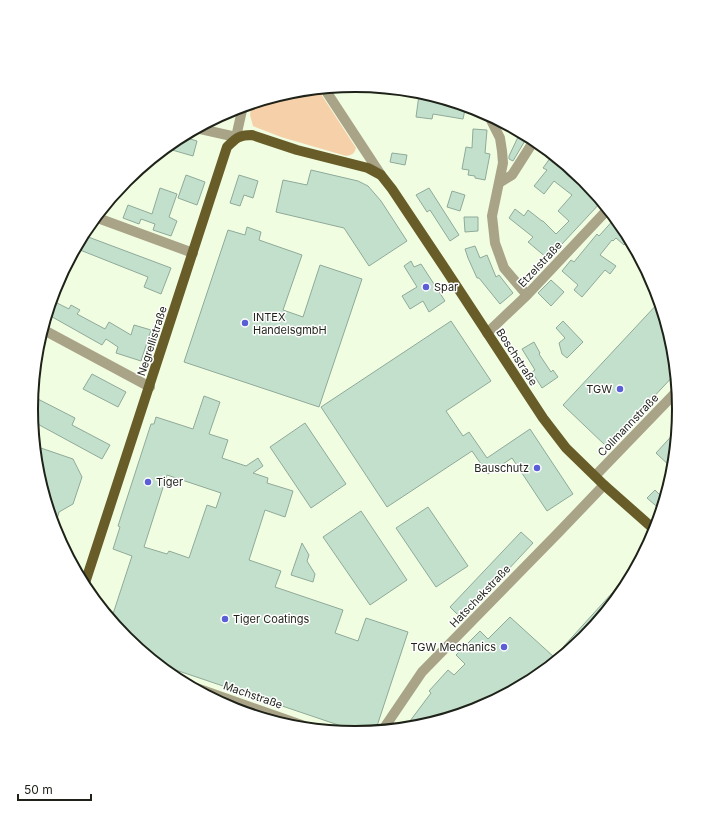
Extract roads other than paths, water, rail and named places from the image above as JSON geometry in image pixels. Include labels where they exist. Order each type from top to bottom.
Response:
[{"type":"main road","name":"Boschstraße","points":[[236,137],[252,135],[297,150],[368,168],[381,175],[438,257],[543,418],[566,448],[604,485],[651,526]]},
{"type":"main road","name":"Negrellistraße","points":[[87,577],[227,147],[236,137]]},
{"type":"street","name":"Boschstraße","points":[[327,93],[381,175]]},
{"type":"street","name":"Negrellistraße","points":[[236,137],[241,113]]},
{"type":"street","points":[[492,122],[500,138],[503,163],[492,216],[495,243],[504,268],[527,295]]},
{"type":"street","points":[[204,130],[236,137]]},
{"type":"street","points":[[499,183],[512,175],[531,145]]},
{"type":"street","name":"Etzelstraße","points":[[487,333],[527,295],[604,213]]},
{"type":"street","points":[[102,219],[193,253]]},
{"type":"street","points":[[48,332],[150,387]]},
{"type":"street","name":"Collmannstraße","points":[[595,476],[672,396]]},
{"type":"street","name":"Hatschekstraße","points":[[386,725],[422,672],[604,485]]},
{"type":"street","name":"Machstraße","points":[[223,697],[280,717]]},
{"type":"place","name":"Spar","points":[[426,287]]},
{"type":"place","name":"INTEX HandelsgmbH","points":[[245,323]]},
{"type":"place","name":"TGW","points":[[620,389]]},
{"type":"place","name":"Bauschutz","points":[[537,468]]},
{"type":"place","name":"Tiger","points":[[148,482]]},
{"type":"place","name":"Tiger Coatings","points":[[225,619]]},
{"type":"place","name":"TGW Mechanics","points":[[504,647]]}]
